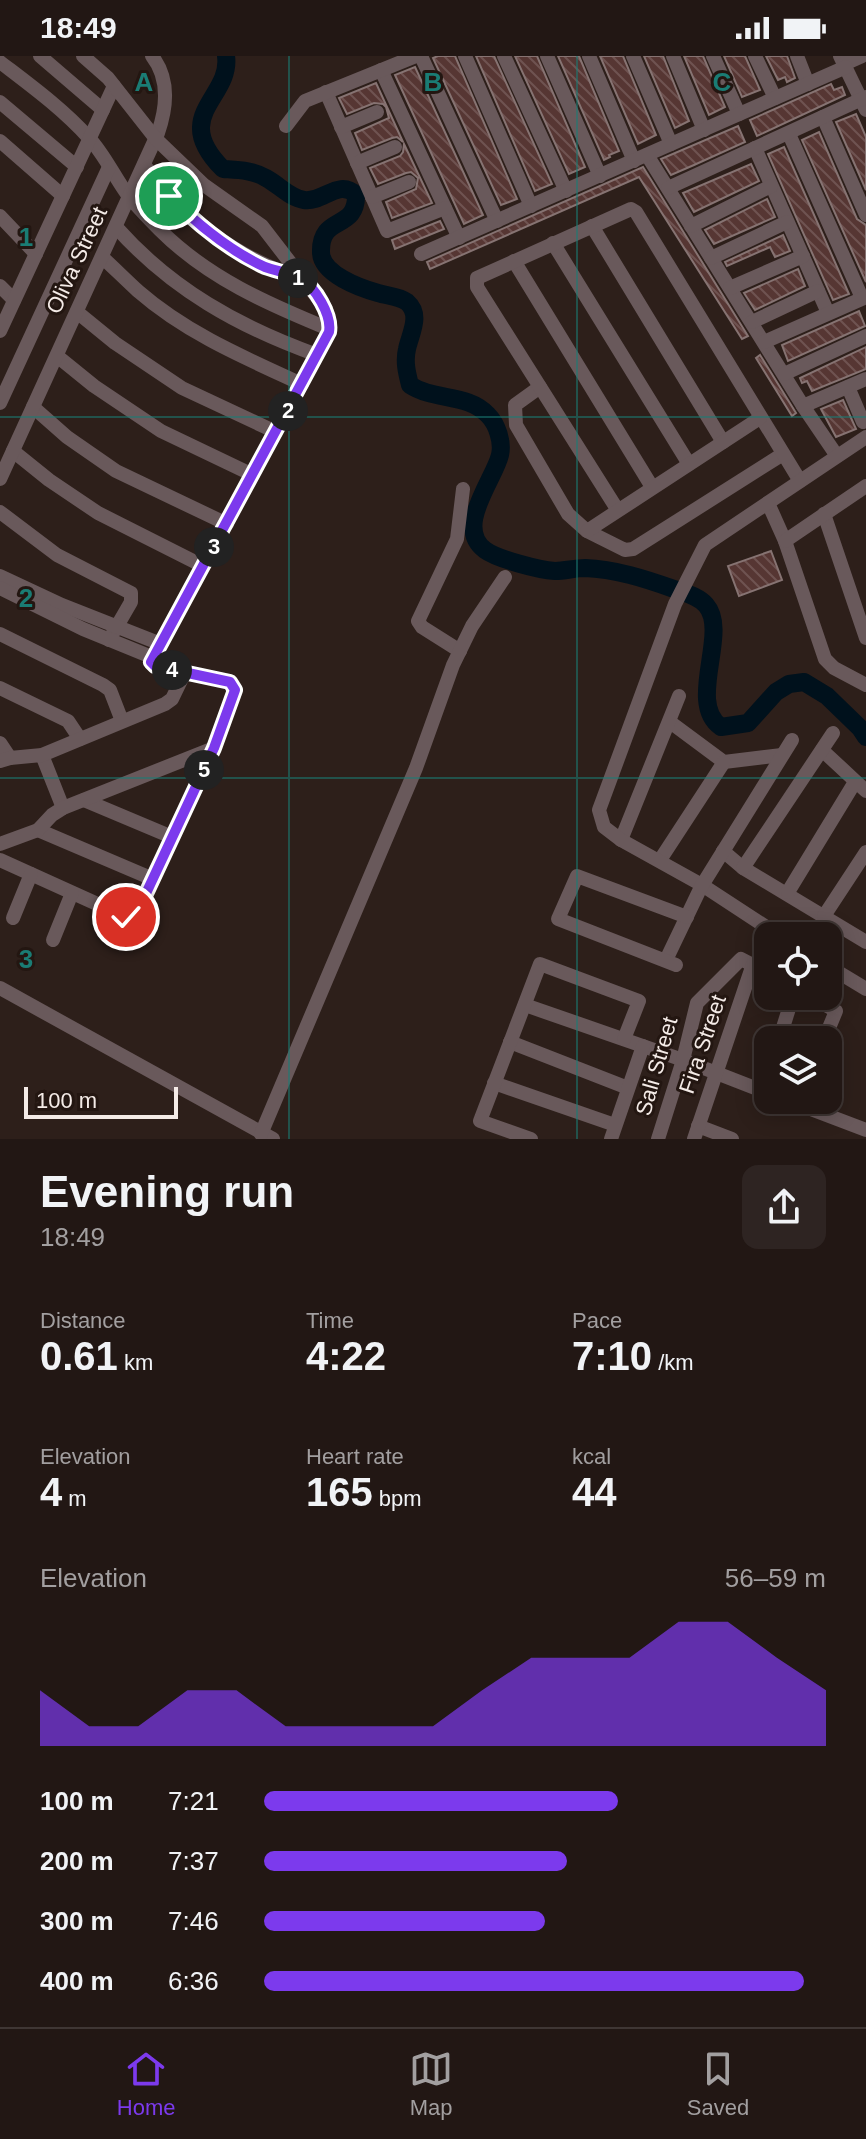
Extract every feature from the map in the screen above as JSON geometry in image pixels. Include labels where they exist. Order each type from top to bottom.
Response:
[{"type":"street","points":[[40,56],[103,110]]},
{"type":"street","points":[[0,860],[126,917],[135,917],[214,748],[234,687],[228,681],[155,666],[155,655],[302,384],[329,323],[326,309],[262,226],[204,185],[156,139],[114,86],[83,56]]},
{"type":"street","name":"Oliva Street","points":[[0,479],[156,139],[162,121],[166,87],[152,56]]},
{"type":"street","points":[[286,126],[305,101],[419,56],[497,221]]},
{"type":"street","points":[[465,56],[531,206]]},
{"type":"street","points":[[504,56],[566,191]]},
{"type":"street","points":[[547,56],[600,176]]},
{"type":"street","points":[[589,56],[641,158],[668,188],[837,456]]},
{"type":"street","points":[[633,56],[671,144]]},
{"type":"street","points":[[673,56],[704,130]]},
{"type":"street","points":[[713,56],[739,114]]},
{"type":"street","points":[[755,56],[775,98]]},
{"type":"street","points":[[797,56],[808,84]]},
{"type":"street","points":[[421,254],[808,84],[843,62],[862,56]]},
{"type":"street","points":[[0,62],[31,85],[90,138],[130,197],[162,232],[217,275],[266,303],[329,323]]},
{"type":"street","points":[[668,188],[823,117],[864,102],[843,62]]},
{"type":"street","points":[[381,70],[459,238]]},
{"type":"street","points":[[0,331],[114,86]]},
{"type":"street","points":[[326,92],[387,231],[445,208]]},
{"type":"street","points":[[0,102],[77,167]]},
{"type":"street","points":[[341,127],[377,112]]},
{"type":"street","points":[[823,117],[866,215]]},
{"type":"street","points":[[764,342],[864,298],[789,134]]},
{"type":"street","points":[[0,141],[63,196]]},
{"type":"street","points":[[357,163],[395,147]]},
{"type":"street","points":[[755,148],[828,313]]},
{"type":"street","points":[[144,165],[169,196],[214,237],[264,266],[303,280]]},
{"type":"street","points":[[0,403],[109,167]]},
{"type":"street","points":[[372,197],[409,182]]},
{"type":"street","points":[[691,226],[771,186]]},
{"type":"street","points":[[617,509],[477,287],[477,278],[623,210],[636,212],[800,481]]},
{"type":"street","points":[[0,216],[36,254]]},
{"type":"street","points":[[711,258],[787,222]]},
{"type":"street","points":[[592,226],[723,442]]},
{"type":"street","points":[[116,227],[150,262],[198,299],[277,341],[317,355]]},
{"type":"street","points":[[553,243],[689,464]]},
{"type":"street","points":[[730,288],[803,256]]},
{"type":"street","points":[[102,257],[140,293],[189,327],[237,354],[302,384]]},
{"type":"street","points":[[514,261],[652,487]]},
{"type":"street","points":[[0,286],[14,300]]},
{"type":"street","points":[[752,322],[818,291]]},
{"type":"street","points":[[77,312],[115,343],[173,382],[276,432]]},
{"type":"street","points":[[784,374],[866,336]]},
{"type":"street","points":[[57,356],[152,426],[253,475]]},
{"type":"street","points":[[803,406],[866,379]]},
{"type":"street","points":[[540,387],[515,405],[516,425],[568,514],[587,531],[625,550],[633,549],[783,454]]},
{"type":"street","points":[[759,922],[702,885],[621,840],[604,827],[599,810],[675,604],[705,545],[837,456],[864,429],[848,387]]},
{"type":"street","points":[[33,407],[67,437],[116,471],[227,524]]},
{"type":"street","points":[[587,531],[760,418]]},
{"type":"street","points":[[13,451],[98,513],[203,566]]},
{"type":"street","points":[[460,651],[422,627],[418,621],[457,539],[463,489]]},
{"type":"street","points":[[785,541],[865,490]]},
{"type":"street","points":[[768,503],[785,541],[825,659],[834,668],[866,685]]},
{"type":"street","points":[[0,512],[57,555],[131,593],[131,602],[113,634]]},
{"type":"street","points":[[824,514],[866,638]]},
{"type":"street","points":[[0,576],[155,655]]},
{"type":"street","points":[[0,988],[267,1136],[460,651],[472,626],[505,577]]},
{"type":"street","points":[[0,588],[113,634]]},
{"type":"street","points":[[0,634],[103,685],[110,690],[122,721]]},
{"type":"street","points":[[0,743],[5,760],[42,755],[170,702],[185,672]]},
{"type":"street","points":[[0,688],[68,721],[80,739]]},
{"type":"street","points":[[621,840],[679,696]]},
{"type":"street","points":[[670,722],[724,762],[782,755]]},
{"type":"street","points":[[743,868],[833,733]]},
{"type":"street","points":[[687,917],[577,876],[558,919],[671,962],[702,885],[792,740]]},
{"type":"street","points":[[0,844],[38,830],[63,808],[214,748]]},
{"type":"street","points":[[788,892],[860,786],[822,750]]},
{"type":"street","points":[[42,755],[63,808]]},
{"type":"street","points":[[660,860],[724,762]]},
{"type":"street","points":[[84,800],[172,837]]},
{"type":"street","points":[[38,830],[153,879]]},
{"type":"street","points":[[723,851],[743,868],[865,939]]},
{"type":"street","points":[[824,916],[866,852]]},
{"type":"street","points":[[13,918],[31,874]]},
{"type":"street","points":[[53,940],[72,893]]},
{"type":"street","name":"Sali Street","points":[[658,1139],[697,1003],[741,959],[753,964]]},
{"type":"street","points":[[531,1139],[480,1121],[540,964],[639,1001],[624,1039]]},
{"type":"street","name":"Fira Street","points":[[696,1132],[753,964]]},
{"type":"street","points":[[842,974],[866,989]]},
{"type":"street","points":[[525,1005],[754,1088]]},
{"type":"street","points":[[510,1042],[628,1088]]},
{"type":"street","points":[[494,1083],[613,1132],[643,1046]]},
{"type":"street","points":[[827,1114],[866,1130]]},
{"type":"street","points":[[696,1132],[732,1139]]},
{"type":"building","points":[[455,56],[517,199],[501,205],[433,58]]},
{"type":"building","points":[[476,56],[494,56],[552,184],[535,191]]},
{"type":"building","points":[[515,56],[537,56],[585,167],[569,174]]},
{"type":"building","points":[[558,56],[579,56],[619,151],[604,160]]},
{"type":"building","points":[[600,56],[623,56],[656,135],[638,144]]},
{"type":"building","points":[[644,56],[663,56],[689,121],[675,128]]},
{"type":"building","points":[[684,56],[703,56],[725,107],[709,115]]},
{"type":"building","points":[[724,56],[745,56],[760,90],[742,97]]},
{"type":"building","points":[[766,56],[787,56],[795,78],[787,82],[785,77],[778,80]]},
{"type":"building","points":[[415,67],[483,215],[464,224],[395,75]]},
{"type":"building","points":[[376,83],[403,142],[397,137],[362,150],[355,133],[389,118],[386,107],[374,103],[347,114],[339,98]]},
{"type":"building","points":[[831,84],[834,90],[842,87],[845,95],[757,136],[750,120]]},
{"type":"building","points":[[856,114],[866,137],[866,190],[836,122]]},
{"type":"building","points":[[738,126],[745,142],[671,175],[661,159]]},
{"type":"building","points":[[819,132],[857,219],[866,225],[866,282],[802,140]]},
{"type":"building","points":[[404,144],[432,203],[392,218],[386,202],[416,189],[418,178],[411,172],[378,184],[370,168],[400,156]]},
{"type":"building","points":[[784,147],[849,294],[833,300],[768,154]]},
{"type":"building","points":[[751,164],[759,181],[694,212],[683,193]]},
{"type":"building","points":[[643,167],[748,336],[742,339],[639,177],[430,269],[427,262]]},
{"type":"building","points":[[767,199],[775,217],[714,244],[705,230]]},
{"type":"building","points":[[440,221],[444,229],[395,249],[392,240]]},
{"type":"building","points":[[783,235],[790,251],[775,257],[770,247],[727,266],[725,262]]},
{"type":"building","points":[[798,269],[805,286],[755,310],[744,293]]},
{"type":"building","points":[[859,311],[865,326],[788,361],[782,345]]},
{"type":"building","points":[[866,347],[866,369],[812,391],[807,381],[802,383],[800,378]]},
{"type":"building","points":[[760,355],[796,413],[792,416],[756,358]]},
{"type":"building","points":[[843,400],[856,429],[836,437],[821,409]]},
{"type":"building","points":[[771,551],[782,580],[739,596],[728,566]]},
{"type":"waterway","points":[[226,56],[225,71],[202,121],[202,134],[208,150],[223,169],[261,175],[299,199],[311,200],[343,189],[356,195],[351,214],[326,232],[322,240],[321,252],[327,267],[352,284],[400,298],[411,307],[414,325],[406,358],[410,385],[471,403],[494,423],[501,450],[479,503],[473,529],[476,540],[485,550],[508,560],[548,570],[585,568],[630,575],[687,593],[703,602],[712,617],[714,632],[707,702],[711,716],[721,727],[748,723],[776,692],[789,684],[804,682],[827,696],[866,737]]},
{"type":"route","points":[[126,917],[135,917],[214,748],[235,690],[230,682],[155,666],[151,662],[329,332],[330,324],[326,309],[303,280],[264,266],[214,237],[169,196]]}]
